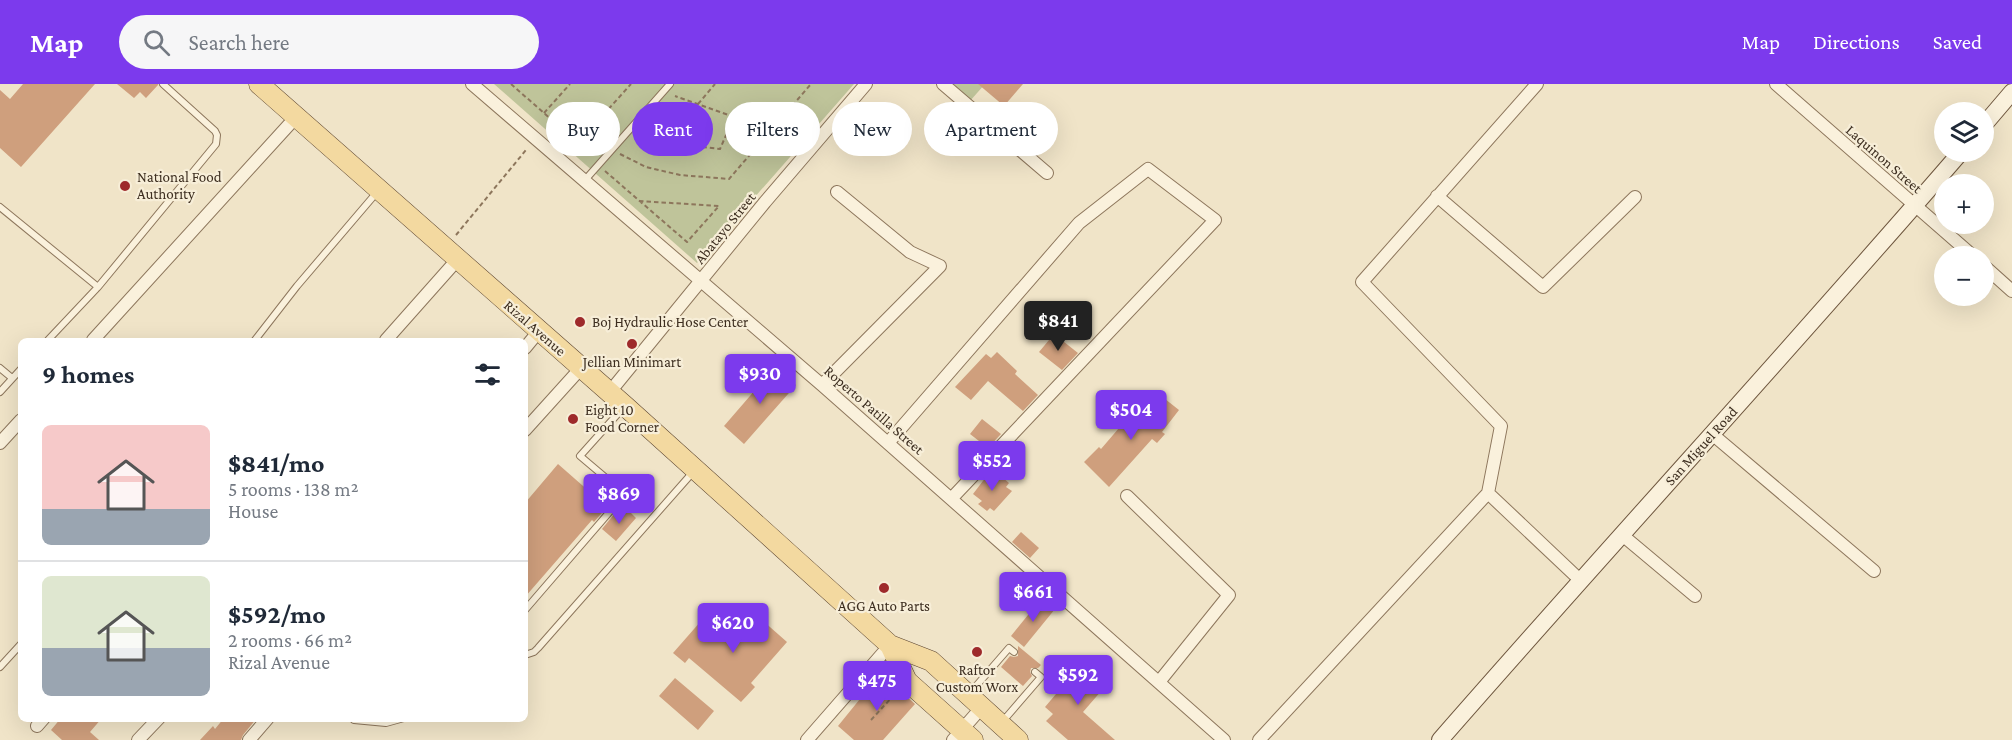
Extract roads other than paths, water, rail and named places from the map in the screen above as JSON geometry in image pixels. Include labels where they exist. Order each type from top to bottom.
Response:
[{"type":"main road","name":"Rizal Avenue","points":[[259,84],[625,406],[890,645],[931,661],[1018,740]]},
{"type":"main road","name":"Rizal Avenue","points":[[890,645],[907,681],[963,737]]},
{"type":"street","name":"Roperto Patilla Street","points":[[472,84],[822,385],[1224,740]]},
{"type":"street","name":"Abatayo Street","points":[[609,393],[866,84]]},
{"type":"street","points":[[943,84],[1047,172]]},
{"type":"street","points":[[1259,740],[1488,493],[1501,426],[1362,282],[1537,84]]},
{"type":"street","name":"Laquinon Street","points":[[1776,84],[1961,246]]},
{"type":"street","points":[[1994,113],[2012,92]]},
{"type":"street","points":[[95,338],[296,117]]},
{"type":"street","name":"San Miguel Road","points":[[1440,740],[1952,162]]},
{"type":"street","points":[[888,443],[1079,223],[1148,169],[1215,220],[951,499]]},
{"type":"street","points":[[822,385],[940,266],[910,252],[837,192]]},
{"type":"street","points":[[1437,196],[1543,287],[1635,197]]},
{"type":"street","points":[[388,338],[451,254]]},
{"type":"street","points":[[1994,275],[2012,291]]},
{"type":"street","points":[[528,345],[539,332]]},
{"type":"street","points":[[528,427],[581,368]]},
{"type":"street","points":[[0,443],[18,423]]},
{"type":"street","points":[[1712,434],[1874,571]]},
{"type":"street","points":[[1488,493],[1580,580]]},
{"type":"street","points":[[1127,496],[1229,595],[1159,682]]},
{"type":"street","points":[[1621,534],[1695,596]]},
{"type":"street","points":[[807,740],[890,645]]},
{"type":"street","points":[[963,737],[975,701]]},
{"type":"street","points":[[138,740],[155,722]]},
{"type":"street","points":[[249,740],[265,722]]},
{"type":"lane","points":[[50,338],[99,287],[213,148],[217,140],[218,135],[163,84]]},
{"type":"lane","points":[[585,180],[670,84]]},
{"type":"lane","points":[[257,338],[378,190]]},
{"type":"lane","points":[[0,207],[99,287]]},
{"type":"lane","points":[[0,368],[12,378]]},
{"type":"lane","points":[[0,392],[18,372]]},
{"type":"lane","points":[[528,607],[625,494],[580,456],[625,406]]},
{"type":"lane","points":[[528,654],[538,648],[694,470]]},
{"type":"lane","points":[[0,667],[18,647]]},
{"type":"lane","points":[[975,701],[1010,648],[1014,652]]},
{"type":"lane","points":[[1000,723],[1041,677],[1035,672]]},
{"type":"lane","points":[[364,722],[390,722]]},
{"type":"place","name":"National Food Authority","points":[[125,186]]},
{"type":"place","name":"Boj Hydraulic Hose Center","points":[[580,322]]},
{"type":"place","name":"Jellian Minimart","points":[[632,344]]},
{"type":"place","name":"Eight 10 Food Corner","points":[[573,419]]},
{"type":"place","name":"AGG Auto Parts","points":[[884,588]]},
{"type":"place","name":"Raftor Custom Worx","points":[[977,652]]}]
